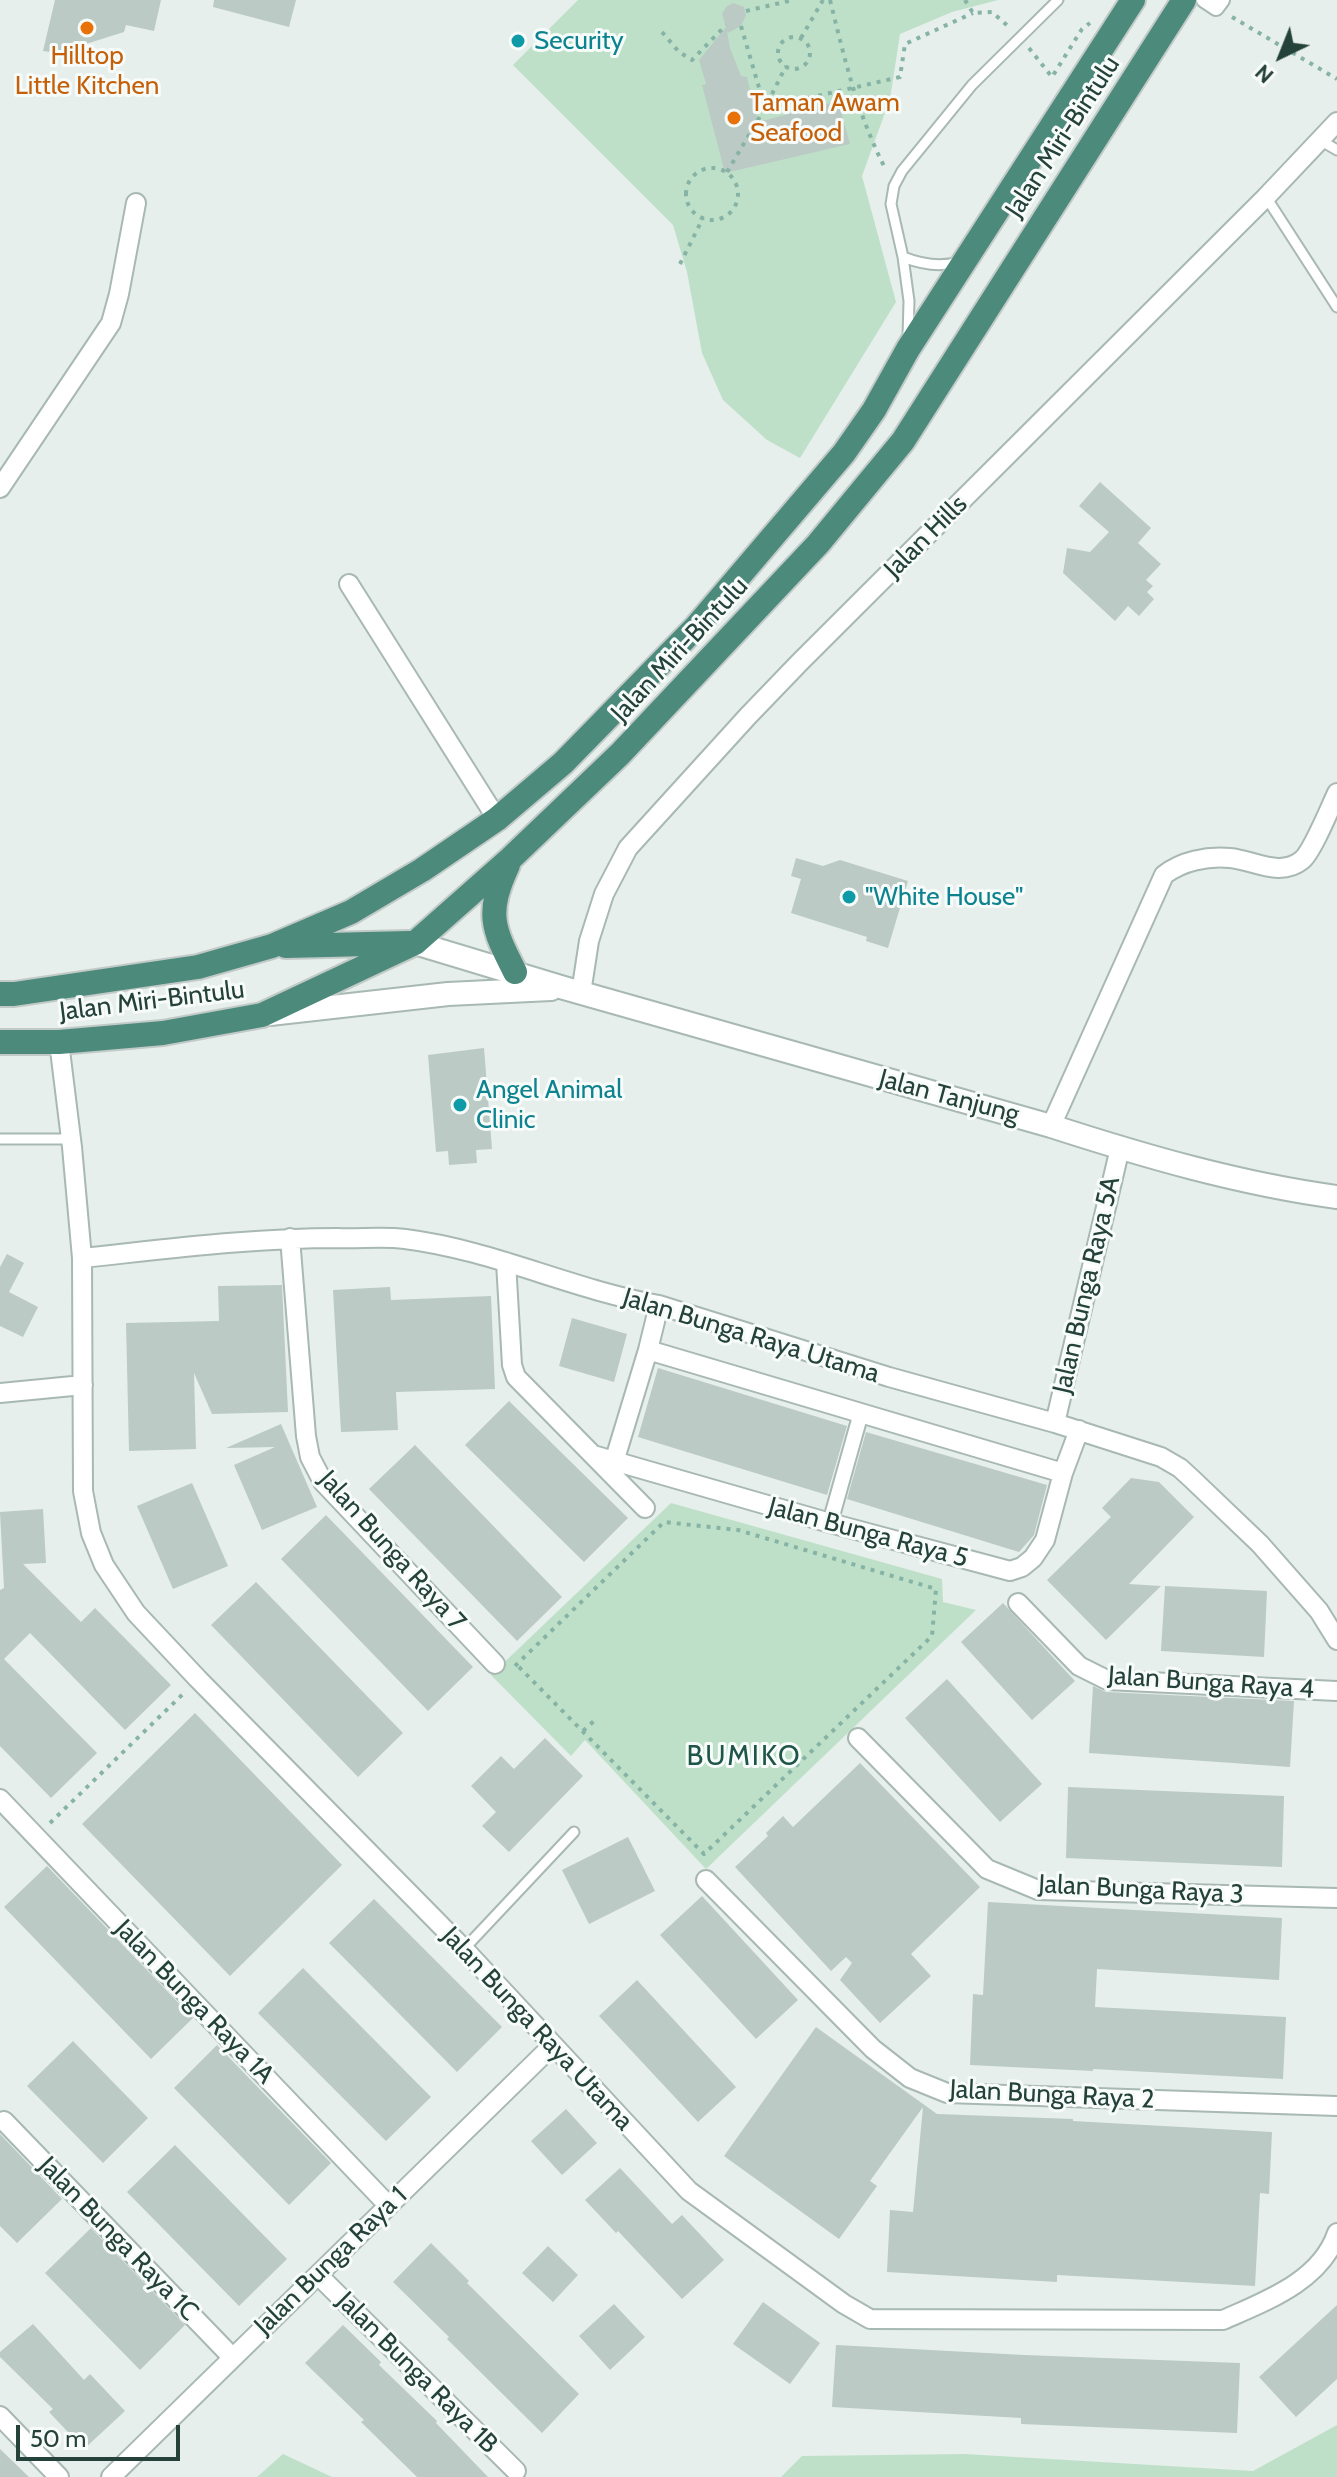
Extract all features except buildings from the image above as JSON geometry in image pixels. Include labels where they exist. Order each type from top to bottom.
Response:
[{"type":"highway","name":"Jalan Miri-Bintulu","points":[[0,994],[198,967],[272,946],[351,912],[422,870],[497,819],[563,763],[705,617],[844,453],[1133,0]]},
{"type":"highway","name":"Jalan Miri-Bintulu","points":[[0,1042],[59,1042],[163,1033],[262,1015],[415,943],[510,859],[620,754],[808,555],[903,441],[1184,0]]},
{"type":"highway","points":[[510,859],[496,891],[493,915],[499,942],[515,972]]},
{"type":"highway","points":[[272,946],[415,943]]},
{"type":"street","name":"Jalan Hills","points":[[572,991],[604,894],[628,848],[790,672],[1266,197],[1337,122]]},
{"type":"street","points":[[0,488],[111,323],[136,203]]},
{"type":"street","points":[[349,584],[497,819]]},
{"type":"street","points":[[1051,1126],[1164,875],[1174,867],[1205,858],[1232,858],[1288,868],[1304,859],[1337,793]]},
{"type":"street","name":"Jalan Tanjung","points":[[415,943],[1120,1148],[1277,1189],[1337,1197]]},
{"type":"street","name":"Jalan Tanjung","points":[[262,1015],[448,994],[572,991]]},
{"type":"street","name":"Jalan Bunga Raya Utama","points":[[59,1042],[72,1139],[82,1258],[83,1491],[91,1533],[104,1565],[136,1613],[464,1949],[689,2191],[812,2283],[870,2319],[1223,2320],[1269,2300],[1307,2276],[1335,2243]]},
{"type":"street","name":"Jalan Bunga Raya 5A","points":[[1055,1423],[1120,1148]]},
{"type":"street","name":"Jalan Bunga Raya Utama","points":[[82,1258],[290,1238],[403,1239],[452,1248],[630,1300],[659,1305],[889,1377],[1079,1430],[1161,1457],[1180,1468],[1260,1544],[1319,1611],[1337,1640]]},
{"type":"street","name":"Jalan Bunga Raya 7","points":[[290,1238],[310,1457],[323,1482],[495,1664]]},
{"type":"street","points":[[506,1262],[512,1365],[516,1377],[645,1508]]},
{"type":"street","points":[[614,1462],[659,1305]]},
{"type":"street","points":[[648,1350],[1063,1473]]},
{"type":"street","points":[[0,1393],[83,1385]]},
{"type":"street","points":[[830,1523],[861,1413]]},
{"type":"street","name":"Jalan Bunga Raya 5","points":[[593,1455],[1010,1571],[1022,1567],[1033,1558],[1045,1540],[1063,1473],[1079,1430]]},
{"type":"street","name":"Jalan Bunga Raya 4","points":[[1018,1603],[1079,1666],[1107,1680],[1337,1691]]},
{"type":"street","name":"Jalan Bunga Raya 3","points":[[858,1738],[987,1869],[1038,1890],[1337,1898]]},
{"type":"street","name":"Jalan Bunga Raya 1A","points":[[0,1799],[388,2205]]},
{"type":"street","name":"Jalan Bunga Raya 2","points":[[706,1880],[873,2049],[910,2078],[947,2093],[1337,2106]]},
{"type":"street","name":"Jalan Bunga Raya 1","points":[[111,2477],[552,2046]]},
{"type":"street","name":"Jalan Bunga Raya 1C","points":[[4,2121],[232,2357]]},
{"type":"street","name":"Jalan Bunga Raya 1B","points":[[318,2275],[516,2471]]},
{"type":"street","points":[[0,2416],[59,2477]]},
{"type":"lane","points":[[908,349],[909,301],[891,204],[894,186],[902,171],[972,85],[1058,0]]},
{"type":"lane","points":[[1320,140],[1337,150]]},
{"type":"lane","points":[[1266,197],[1337,307]]},
{"type":"lane","points":[[903,257],[946,266],[965,260]]},
{"type":"lane","points":[[0,1139],[72,1139]]},
{"type":"lane","points":[[464,1949],[574,1832]]},
{"type":"path","points":[[746,11],[793,0]]},
{"type":"path","points":[[801,38],[823,0]]},
{"type":"path","points":[[830,0],[868,136],[894,186]]},
{"type":"path","points":[[965,0],[973,13]]},
{"type":"path","points":[[1214,3],[1337,79]]},
{"type":"path","points":[[765,108],[900,77],[905,44],[973,13],[992,12],[1021,37],[1052,77],[1082,29],[1091,22]]},
{"type":"path","points":[[662,32],[679,52],[692,60],[726,25]]},
{"type":"path","points":[[741,26],[765,108]]},
{"type":"path","points":[[801,38],[806,41],[810,51],[808,62],[799,68],[786,66],[779,57],[780,47],[786,39],[801,38]]},
{"type":"path","points":[[727,172],[786,66]]},
{"type":"path","points":[[711,167],[727,172],[739,193],[734,209],[720,219],[695,214],[686,198],[689,181],[695,174],[711,167]]},
{"type":"path","points":[[680,264],[703,218]]},
{"type":"path","points":[[495,1664],[506,1674],[517,1665],[664,1522],[738,1530],[936,1589],[932,1636],[704,1854],[517,1665]]},
{"type":"path","points":[[36,1837],[198,1679]]},
{"type":"path","points":[[583,1731],[595,1720]]},
{"type":"green space","points":[[578,0],[998,0],[952,12],[900,34],[890,99],[862,176],[896,302],[800,458],[767,440],[723,400],[702,353],[687,272],[673,225],[513,65]]},
{"type":"green space","points":[[671,1503],[942,1579],[943,1602],[976,1610],[706,1869],[585,1740],[571,1756],[491,1675]]},
{"type":"green space","points":[[1337,2425],[1337,2477],[781,2477],[802,2456],[965,2454],[1253,2471]]},
{"type":"green space","points":[[283,2454],[332,2477],[257,2477]]},
{"type":"place","name":"Hilltop Little Kitchen","points":[[87,28]]},
{"type":"place","name":"Security","points":[[518,41]]},
{"type":"place","name":"Taman Awam Seafood","points":[[734,118]]},
{"type":"place","name":"\"White House\"","points":[[849,897]]},
{"type":"place","name":"Angel Animal Clinic","points":[[460,1105]]},
{"type":"district","name":"BUMIKO","points":[[744,1757]]}]
